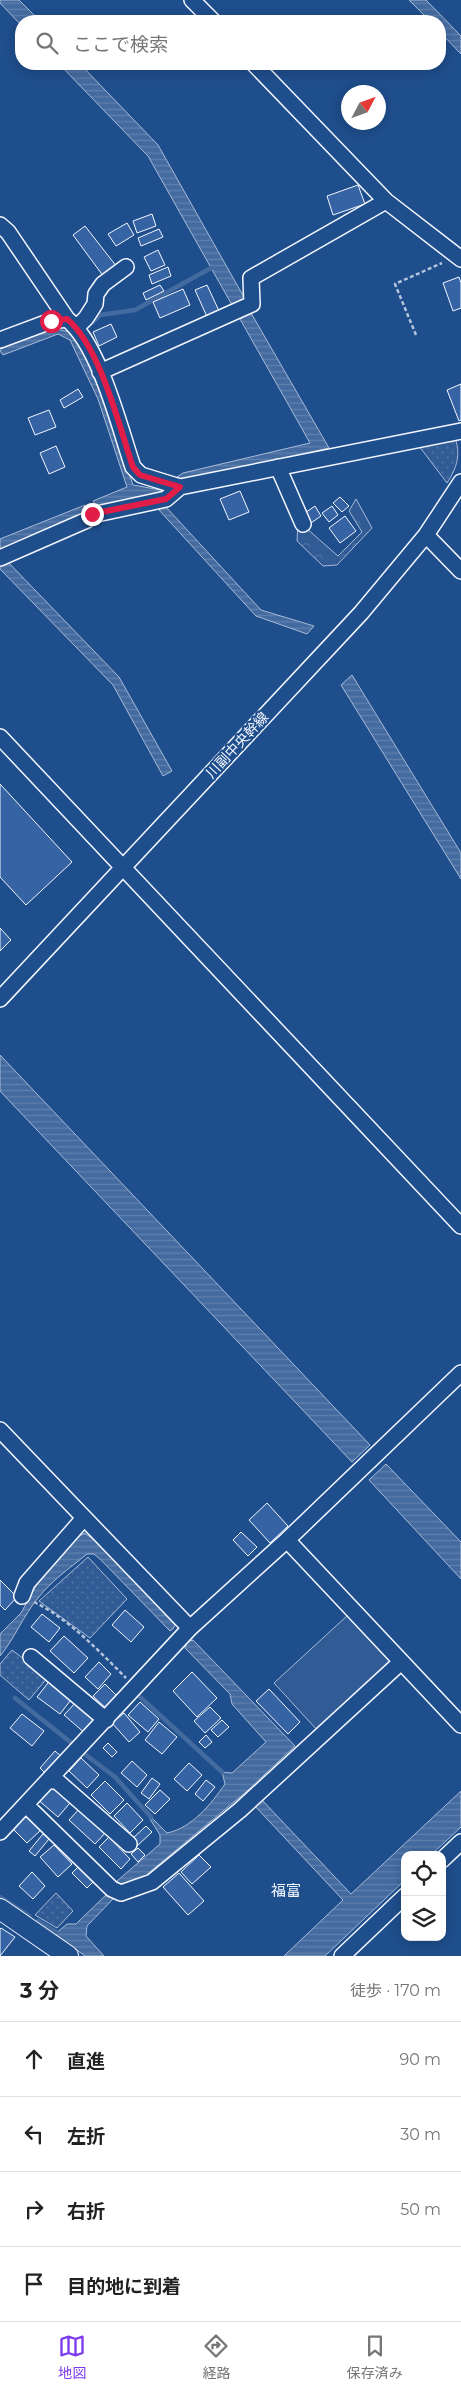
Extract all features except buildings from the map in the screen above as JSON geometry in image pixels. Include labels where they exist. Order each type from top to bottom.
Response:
[{"type":"main road","points":[[0,1909],[68,1956]]},
{"type":"street","points":[[192,0],[207,15]]},
{"type":"street","points":[[260,70],[386,201],[455,255]]},
{"type":"street","points":[[100,372],[252,304],[251,278],[386,201]]},
{"type":"street","points":[[0,224],[8,232],[84,338],[100,372],[133,467],[140,475],[180,487],[461,431]]},
{"type":"street","points":[[0,340],[51,321],[72,323],[91,312],[95,304],[96,294],[103,284],[126,268]]},
{"type":"street","points":[[278,467],[303,524]]},
{"type":"street","name":"川副中央幹線","points":[[0,999],[361,613],[426,536],[461,482]]},
{"type":"street","points":[[0,558],[87,520],[92,514],[166,499],[180,487]]},
{"type":"street","points":[[426,536],[461,572]]},
{"type":"street","points":[[0,736],[461,1226]]},
{"type":"street","points":[[0,1832],[190,1628],[287,1540],[461,1374]]},
{"type":"street","points":[[0,1430],[190,1628]]},
{"type":"street","points":[[29,1600],[28,1582],[84,1518]]},
{"type":"street","points":[[287,1540],[461,1725]]},
{"type":"street","points":[[31,1657],[106,1720]]},
{"type":"street","points":[[26,1805],[112,1889],[120,1893],[152,1882],[240,1810],[401,1662]]},
{"type":"street","points":[[49,1781],[57,1780],[129,1844]]},
{"type":"street","points":[[446,1856],[461,1842]]},
{"type":"street","points":[[342,1956],[401,1900]]},
{"type":"path","points":[[416,335],[395,284],[443,263],[455,255]]},
{"type":"path","points":[[29,1600],[45,1608],[98,1650],[136,1688]]},
{"type":"green space","points":[[455,438],[458,450],[457,461],[447,483],[419,446]]},
{"type":"green space","points":[[356,499],[372,528],[337,565],[323,566],[297,541],[298,521],[338,556],[362,532],[349,511]]},
{"type":"green space","points":[[88,1557],[127,1599],[90,1638],[39,1601]]},
{"type":"green space","points":[[12,1650],[48,1677],[29,1700],[0,1675],[0,1664]]},
{"type":"green space","points":[[56,1893],[73,1911],[57,1928],[35,1915]]},
{"type":"shaded area","points":[[0,0],[19,0],[34,15],[15,15],[15,19],[0,3]]},
{"type":"shaded area","points":[[409,0],[426,0],[441,15],[424,15]]},
{"type":"shaded area","points":[[446,21],[461,36],[461,54],[446,38]]},
{"type":"shaded area","points":[[65,70],[86,70],[158,145],[245,299],[232,305],[148,156]]},
{"type":"shaded area","points":[[251,313],[329,448],[183,480],[177,477],[183,473],[310,443],[240,319]]},
{"type":"shaded area","points":[[53,328],[69,332],[76,337],[104,399],[133,485],[166,491],[166,494],[97,507],[93,501],[127,487],[98,399],[70,340],[58,334],[3,355],[0,351],[3,347]]},
{"type":"shaded area","points":[[85,505],[85,514],[0,550],[0,539]]},
{"type":"shaded area","points":[[165,506],[261,610],[314,626],[307,634],[256,616],[159,510]]},
{"type":"shaded area","points":[[7,561],[119,677],[172,771],[163,776],[113,685],[0,569],[0,564]]},
{"type":"shaded area","points":[[352,675],[461,853],[461,879],[341,685]]},
{"type":"shaded area","points":[[0,1055],[370,1445],[352,1462],[0,1091]]},
{"type":"shaded area","points":[[386,1464],[461,1542],[461,1579],[369,1480]]},
{"type":"shaded area","points":[[85,1533],[99,1544],[175,1625],[173,1629],[170,1631],[101,1560],[94,1554],[87,1554],[43,1592],[0,1656],[0,1634],[21,1613],[37,1584],[79,1536]]},
{"type":"shaded area","points":[[348,1615],[393,1663],[318,1731],[274,1683]]},
{"type":"shaded area","points":[[193,1640],[295,1746],[247,1791],[145,1876],[128,1884],[121,1885],[117,1881],[160,1844],[160,1835],[150,1819],[151,1817],[167,1833],[193,1821],[225,1784],[222,1772],[232,1773],[266,1742],[232,1704],[230,1694],[185,1648],[187,1642]]},
{"type":"shaded area","points":[[461,1791],[461,1827],[435,1851],[401,1851],[401,1884],[325,1956],[284,1956],[343,1900],[254,1805],[261,1799],[351,1894]]},
{"type":"shaded area","points":[[108,1893],[112,1894],[113,1899],[87,1926],[86,1936],[104,1956],[85,1956],[55,1934],[67,1924],[76,1924]]},
{"type":"waterway","points":[[88,326],[100,315],[135,310],[211,268]]},
{"type":"waterway","points":[[139,1696],[222,1772]]},
{"type":"waterway","points":[[15,1698],[74,1745]]},
{"type":"waterway","points":[[82,1752],[115,1777],[151,1817]]},
{"type":"waterway","points":[[0,1897],[29,1916]]},
{"type":"waterway","points":[[38,1921],[56,1932]]},
{"type":"district","name":"福富","points":[[286,1890]]},
{"type":"route","points":[[51,321],[67,319],[77,327],[84,338],[100,372],[133,467],[140,475],[180,487],[173,495],[166,499],[92,514]]}]
